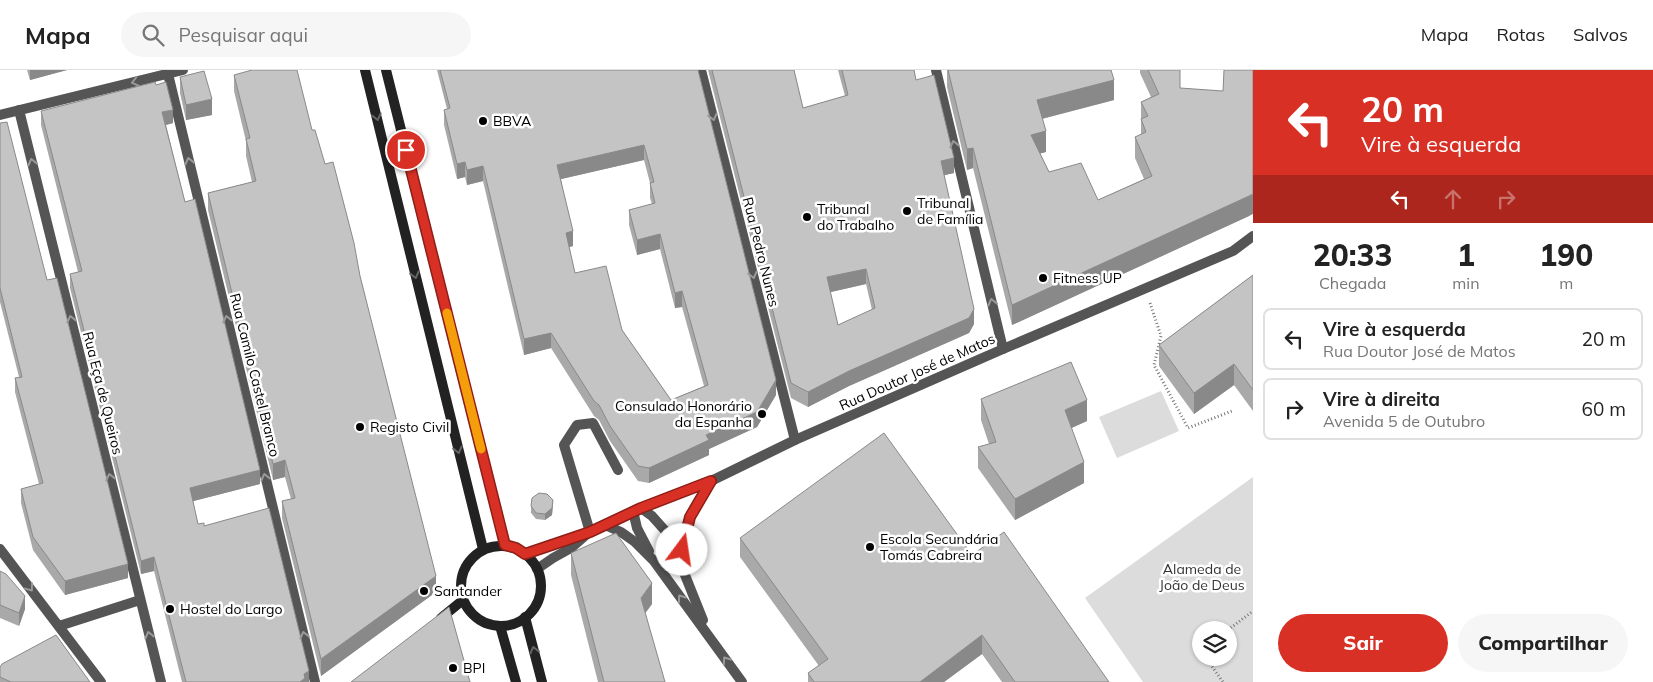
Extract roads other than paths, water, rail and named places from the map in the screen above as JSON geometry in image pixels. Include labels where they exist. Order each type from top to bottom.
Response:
[{"type":"main road","points":[[365,70],[483,549]]},
{"type":"main road","points":[[386,70],[505,545]]},
{"type":"main road","points":[[505,545],[516,548],[532,561],[537,569],[540,595],[526,617],[513,624],[500,626],[480,620],[472,613],[463,600],[460,589],[464,572],[473,556],[483,549],[505,545]]},
{"type":"main road","points":[[429,626],[463,600]]},
{"type":"main road","points":[[526,617],[542,682]]},
{"type":"main road","points":[[500,626],[516,682]]},
{"type":"street","points":[[0,115],[183,70]]},
{"type":"street","name":"Rua Pedro Nunes","points":[[701,70],[795,440]]},
{"type":"street","points":[[939,71],[1003,349]]},
{"type":"street","name":"Rua Camilo Castel Branco","points":[[168,74],[315,682]]},
{"type":"street","name":"Rua Eça de Queiros","points":[[19,110],[161,682]]},
{"type":"street","name":"Rua Doutor José de Matos","points":[[525,554],[590,532],[637,509],[711,481],[795,440],[1233,251],[1253,236]]},
{"type":"street","points":[[590,532],[564,445],[578,425],[593,423],[618,470]]},
{"type":"street","points":[[687,581],[682,550],[690,517],[711,481]]},
{"type":"street","points":[[710,638],[669,535],[652,516],[637,509],[637,528],[654,561],[710,638],[742,682]]},
{"type":"street","points":[[604,525],[621,532],[635,542],[654,561]]},
{"type":"street","name":"Rua Doutor José de Matos","points":[[537,569],[571,548],[590,532]]},
{"type":"street","points":[[0,549],[101,682]]},
{"type":"street","points":[[59,626],[140,600]]},
{"type":"place","name":"BBVA","points":[[483,121]]},
{"type":"place","name":"Tribunal de Família","points":[[907,211]]},
{"type":"place","name":"Tribunal do Trabalho","points":[[807,217]]},
{"type":"place","name":"Fitness UP","points":[[1043,278]]},
{"type":"place","name":"Consulado Honorário da Espanha","points":[[762,414]]},
{"type":"place","name":"Registo Civil","points":[[360,427]]},
{"type":"place","name":"Escola Secundária Tomás Cabreira","points":[[870,547]]},
{"type":"place","name":"Santander","points":[[424,591]]},
{"type":"place","name":"Hostel do Largo","points":[[170,609]]},
{"type":"place","name":"BPI","points":[[453,668]]},
{"type":"park label","name":"Alameda de João de Deus","points":[[1202,578]]}]
